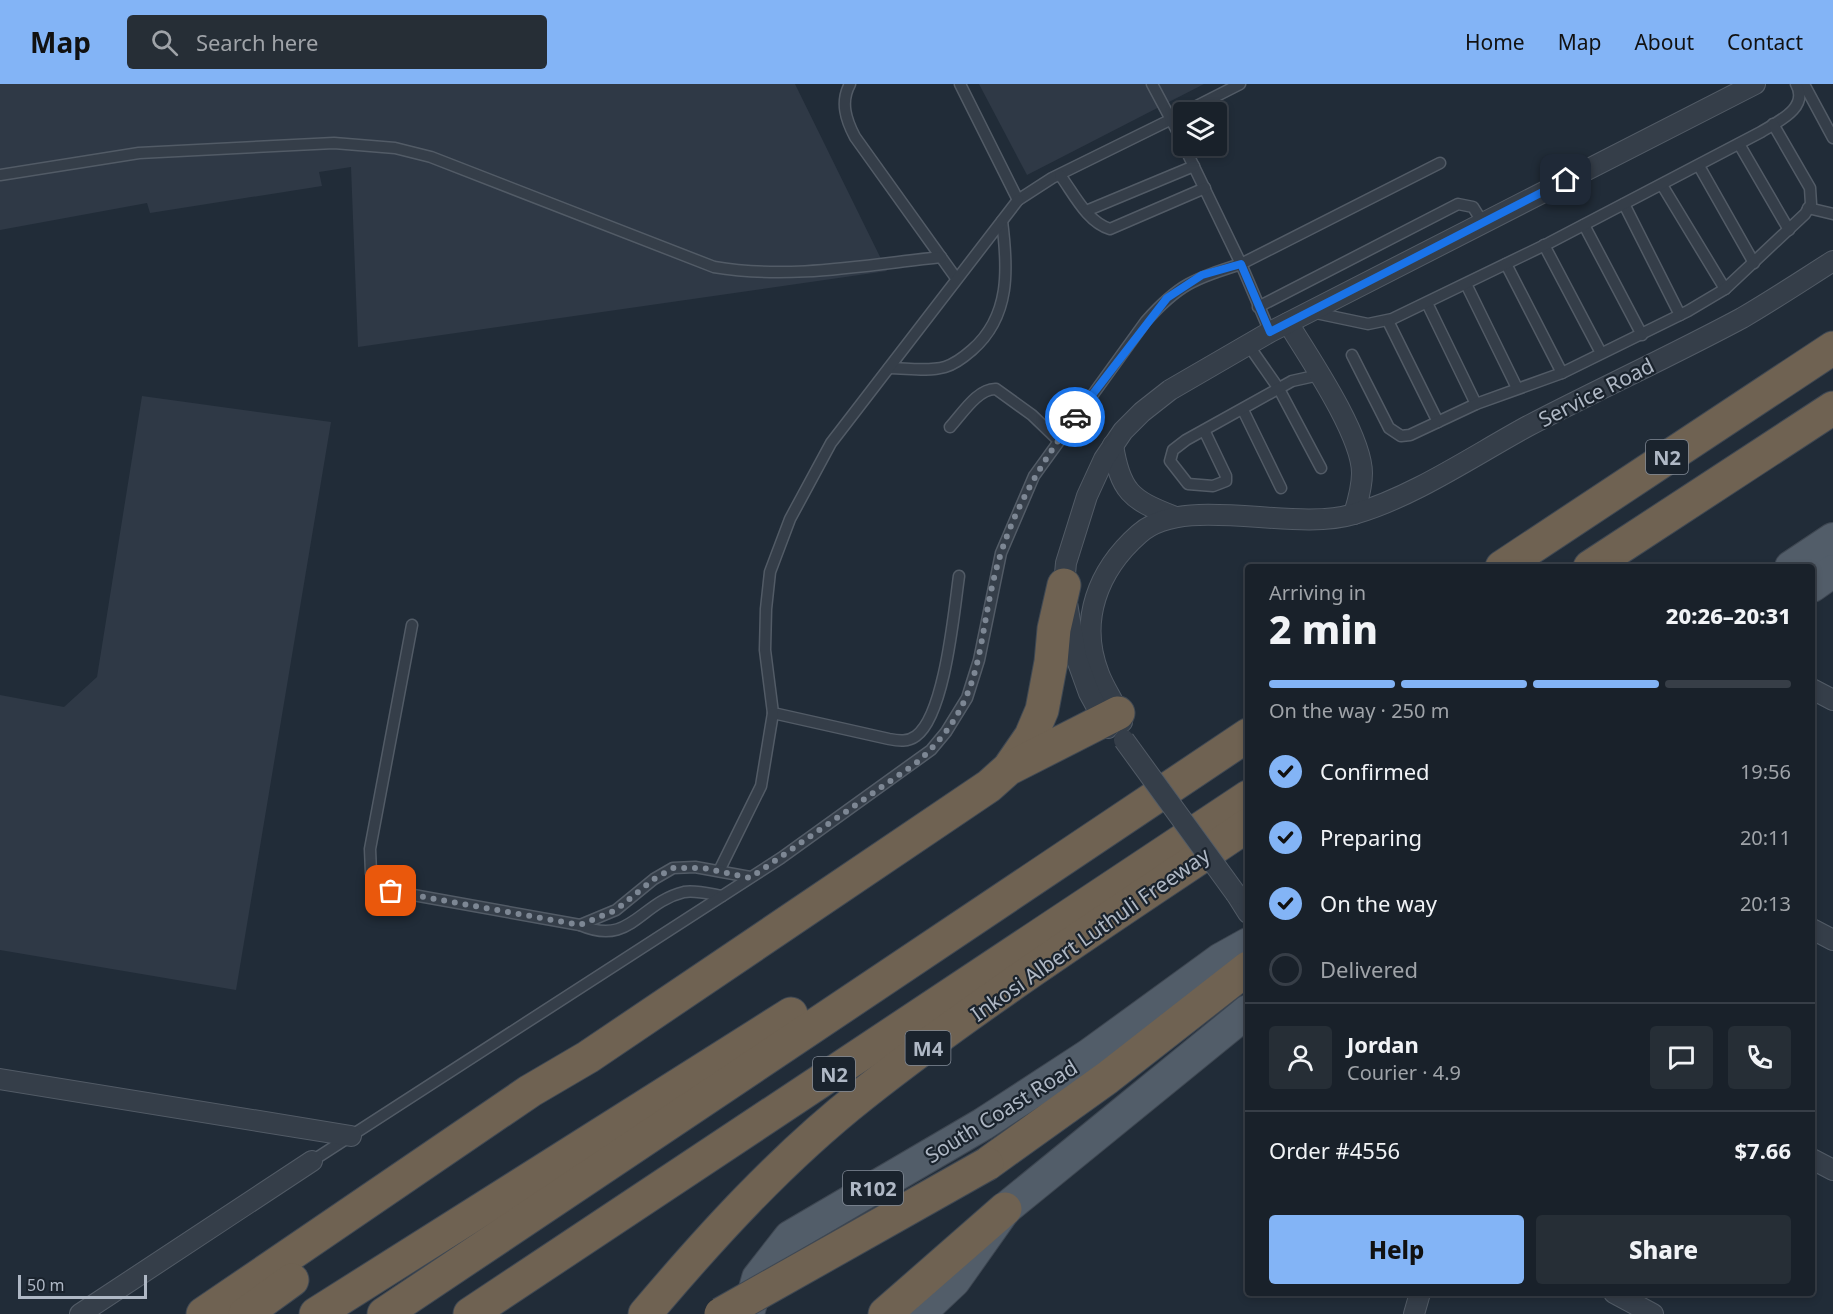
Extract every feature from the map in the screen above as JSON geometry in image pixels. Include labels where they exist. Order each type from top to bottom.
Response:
[{"type":"highway","name":"N2","points":[[1507,564],[1833,348]]},
{"type":"highway","name":"N2","points":[[1594,564],[1833,408]]},
{"type":"highway","points":[[1630,564],[1666,536],[1679,507]]},
{"type":"highway","points":[[1008,769],[1031,736],[1042,711],[1051,662],[1054,629],[1064,585]]},
{"type":"highway","points":[[203,1314],[530,1091],[588,1058],[979,792],[1008,769],[1115,724]]},
{"type":"highway","name":"N2","points":[[384,1314],[1245,737]]},
{"type":"highway","name":"N2","points":[[470,1314],[1245,799]]},
{"type":"highway","name":"Inkosi Albert Luthuli Freeway","points":[[645,1314],[750,1197],[862,1095],[1047,962],[1245,827]]},
{"type":"highway","points":[[316,1314],[811,1001],[941,939]]},
{"type":"highway","points":[[722,1314],[987,1164],[1107,1078],[1245,970]]},
{"type":"highway","points":[[245,1314],[541,1099],[588,1058]]},
{"type":"highway","points":[[885,1314],[1005,1209]]},
{"type":"main road","points":[[1796,564],[1833,539]]},
{"type":"main road","points":[[1815,584],[1833,571]]},
{"type":"main road","name":"South Coast Road","points":[[748,1314],[758,1278],[790,1237],[983,1124],[1089,1055],[1221,959],[1245,946]]},
{"type":"main road","points":[[919,1314],[954,1281],[1005,1209],[1245,1013]]},
{"type":"street","name":"Service Road","points":[[1244,906],[1115,724],[1076,657],[1064,585],[1072,537],[1086,496],[1113,445],[1123,431],[1153,403],[1270,332],[1755,84]]},
{"type":"street","name":"Service Road","points":[[1115,724],[1093,655],[1091,617],[1095,596],[1104,576],[1133,539],[1148,527],[1173,516],[1208,515],[1285,520],[1354,514],[1393,499],[1530,425],[1743,317],[1833,261]]},
{"type":"street","points":[[1288,323],[1319,375],[1360,457],[1360,490],[1354,514]]},
{"type":"street","name":"Service Road","points":[[1113,445],[1118,471],[1130,493],[1140,502],[1173,516]]},
{"type":"street","points":[[1815,691],[1833,700]]},
{"type":"street","points":[[1815,931],[1833,940]]},
{"type":"street","points":[[0,1079],[351,1136]]},
{"type":"street","points":[[80,1314],[312,1161]]},
{"type":"street","points":[[1815,1161],[1833,1170]]},
{"type":"street","points":[[1414,1314],[1419,1296]]},
{"type":"street","points":[[1620,1296],[1653,1314]]},
{"type":"lane","points":[[850,84],[846,96],[845,115],[855,137],[956,278]]},
{"type":"lane","points":[[960,84],[1018,200]]},
{"type":"lane","points":[[1152,84],[1173,125]]},
{"type":"lane","points":[[1205,102],[1240,84]]},
{"type":"lane","points":[[1310,311],[1368,324],[1388,321],[1584,225],[1738,144],[1773,124],[1797,106],[1803,86]]},
{"type":"lane","points":[[1803,86],[1833,138]]},
{"type":"lane","points":[[719,871],[761,786],[773,713],[765,650],[770,572],[780,543],[831,443],[1018,200],[1060,175],[1173,118]]},
{"type":"lane","points":[[1352,355],[1392,431],[1401,436],[1410,435],[1476,404],[1562,373],[1680,315],[1725,290],[1789,230],[1808,208],[1812,197],[1810,188],[1773,124]]},
{"type":"lane","points":[[0,175],[139,153],[334,143],[395,148],[431,157],[626,234],[724,268],[780,274],[941,257]]},
{"type":"lane","points":[[1738,144],[1789,230]]},
{"type":"lane","points":[[1189,156],[1241,264],[1270,332]]},
{"type":"lane","points":[[312,1161],[750,878],[915,764],[946,732],[968,698],[974,680],[1001,553],[1034,476],[1146,321],[1167,298],[1202,275],[1241,264],[1440,163]]},
{"type":"lane","points":[[1086,211],[1194,166]]},
{"type":"lane","points":[[1699,166],[1754,263]]},
{"type":"lane","points":[[1060,175],[1086,211],[1100,224],[1114,228],[1205,188]]},
{"type":"lane","points":[[1662,185],[1725,290]]},
{"type":"lane","points":[[1258,307],[1458,204],[1473,207],[1483,223]]},
{"type":"lane","points":[[1624,204],[1680,315]]},
{"type":"lane","points":[[1808,208],[1833,214]]},
{"type":"lane","points":[[889,368],[946,367],[970,352],[987,336],[996,322],[1002,302],[1005,249],[1002,220]]},
{"type":"lane","points":[[1584,225],[1642,334]]},
{"type":"lane","points":[[1544,245],[1601,353]]},
{"type":"lane","points":[[1506,264],[1562,373]]},
{"type":"lane","points":[[1466,284],[1517,388]]},
{"type":"lane","points":[[1427,303],[1476,404]]},
{"type":"lane","points":[[1388,321],[1438,422]]},
{"type":"lane","points":[[1249,346],[1279,389],[1321,468]]},
{"type":"lane","points":[[1204,430],[1226,476],[1226,481],[1219,486],[1188,484],[1170,459],[1171,452],[1178,444],[1292,381],[1319,375]]},
{"type":"lane","points":[[950,427],[980,395],[996,389],[1032,415],[1058,440]]},
{"type":"lane","points":[[1243,410],[1281,488]]},
{"type":"lane","points":[[773,713],[889,740],[906,741],[915,737],[929,722],[941,684],[959,576]]},
{"type":"lane","points":[[412,626],[370,849],[374,880],[386,890],[580,925],[600,933],[614,931],[677,895],[691,892],[722,896]]},
{"type":"lane","points":[[580,925],[616,910],[654,879],[673,868],[684,866],[750,878]]},
{"type":"shaded area","points":[[0,84],[795,84],[887,271],[358,347],[351,167],[319,172],[322,186],[150,213],[147,203],[0,230]]},
{"type":"shaded area","points":[[979,84],[1204,84],[1027,175]]},
{"type":"shaded area","points":[[142,396],[331,422],[236,990],[0,950],[0,695],[64,707],[97,677]]},
{"type":"way so far","points":[[391,891],[580,925],[616,910],[654,879],[673,868],[684,866],[704,868],[750,878],[800,845],[932,750],[959,714],[974,680],[990,594],[1001,553],[1034,476],[1075,417]]},
{"type":"route","points":[[1075,417],[1146,321],[1167,298],[1202,275],[1241,264],[1270,332],[1566,180]]}]
